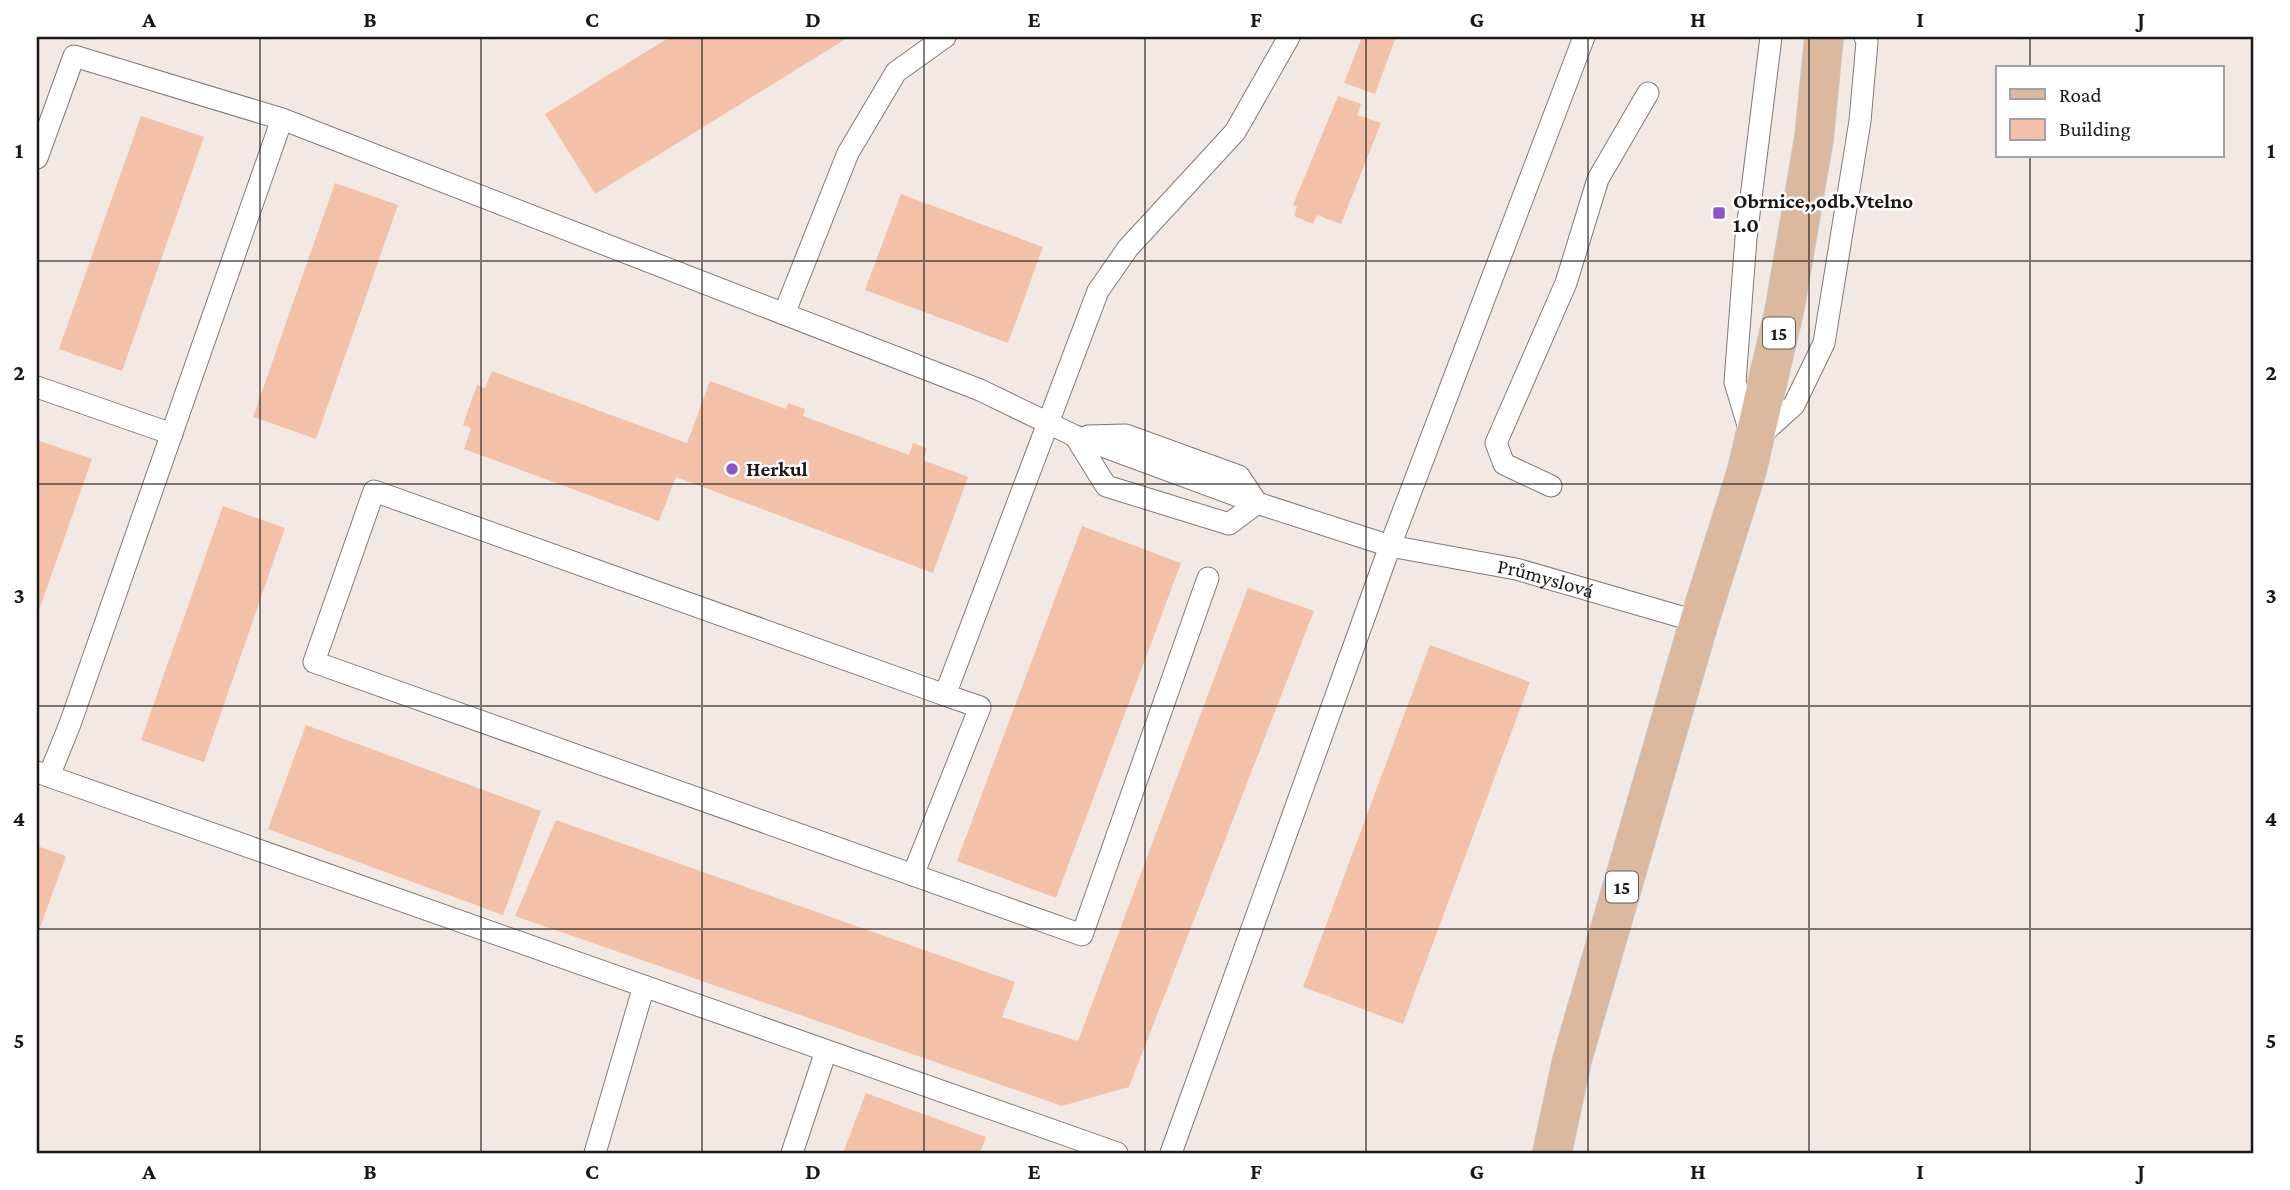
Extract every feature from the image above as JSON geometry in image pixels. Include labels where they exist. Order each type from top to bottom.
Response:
[{"type":"main road","name":"15","points":[[1552,1153],[1572,1060],[1754,442],[1784,307],[1812,151],[1824,37]]},
{"type":"lane","points":[[784,314],[848,153],[896,72],[945,37]]},
{"type":"lane","points":[[945,695],[1098,291],[1128,248],[1235,132],[1289,37]]},
{"type":"lane","points":[[1171,1153],[1390,545],[1584,37]]},
{"type":"lane","points":[[1771,37],[1746,238],[1735,382],[1754,442],[1794,405],[1824,343],[1860,121],[1867,42],[1865,37]]},
{"type":"lane","name":"Průmyslová","points":[[37,158],[74,56],[282,119],[980,390],[1075,436],[1257,503],[1390,545],[1516,569],[1699,622]]},
{"type":"lane","points":[[1551,486],[1504,464],[1496,443],[1566,283],[1598,179],[1648,93]]},
{"type":"lane","points":[[282,119],[70,724],[43,774],[1116,1153]]},
{"type":"lane","points":[[37,387],[172,433]]},
{"type":"lane","points":[[1075,436],[1106,486],[1229,524],[1257,503]]},
{"type":"lane","points":[[913,875],[980,707],[374,491],[314,662],[1082,936],[1208,578]]},
{"type":"lane","points":[[594,1153],[644,986]]},
{"type":"lane","points":[[792,1153],[826,1051]]},
{"type":"building","points":[[670,37],[849,37],[595,194],[545,114]]},
{"type":"building","points":[[1362,37],[1396,37],[1375,94],[1344,83]]},
{"type":"building","points":[[1338,96],[1361,104],[1357,115],[1381,123],[1341,224],[1317,215],[1313,224],[1294,216],[1297,207],[1293,205]]},
{"type":"building","points":[[141,116],[204,137],[122,371],[59,349]]},
{"type":"building","points":[[335,183],[398,205],[316,439],[253,417]]},
{"type":"building","points":[[901,194],[1043,247],[1008,343],[865,290]]},
{"type":"building","name":"Herkul","points":[[492,371],[687,443],[710,381],[786,409],[788,403],[805,409],[803,416],[909,455],[913,443],[927,448],[923,460],[968,477],[933,573],[676,477],[659,521],[464,449],[471,428],[463,425],[477,385],[485,388]]},
{"type":"building","points":[[37,440],[92,459],[37,616]]},
{"type":"building","points":[[223,506],[285,528],[204,762],[141,740]]},
{"type":"building","points":[[1082,526],[1181,563],[1056,898],[957,861]]},
{"type":"building","points":[[1248,588],[1314,611],[1129,1087],[1062,1106],[515,916],[556,820],[1015,982],[1002,1017],[1078,1041]]},
{"type":"building","points":[[1430,645],[1530,682],[1403,1024],[1303,987]]},
{"type":"building","points":[[306,725],[541,811],[503,915],[268,829]]},
{"type":"building","points":[[37,846],[66,856],[37,936]]},
{"type":"building","points":[[866,1093],[986,1137],[980,1153],[843,1153]]},
{"type":"place","name":"Obrnice,,odb.Vtelno 1.0","points":[[1719,213]]},
{"type":"place","name":"Herkul","points":[[732,469]]}]
